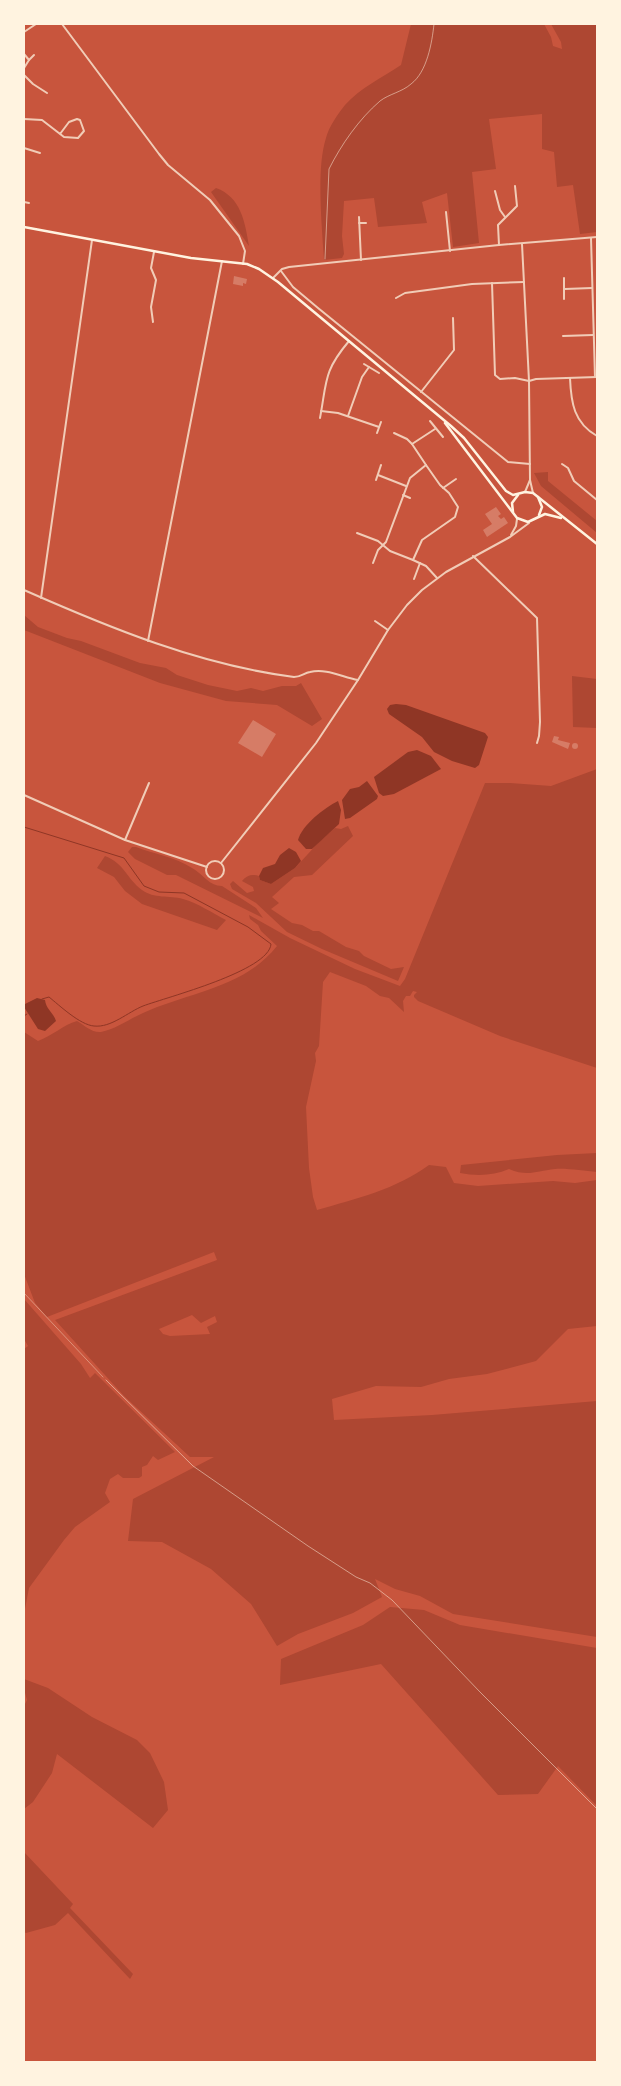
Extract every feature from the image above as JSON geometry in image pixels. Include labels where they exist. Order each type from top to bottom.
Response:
[{"type":"main road","points":[[24,227],[191,258],[243,264],[259,269],[273,278],[440,416],[464,438],[506,491],[513,495],[525,492],[534,494],[597,544]]},
{"type":"main road","points":[[440,416],[472,456],[516,517],[524,521],[530,521],[550,514],[564,519]]},
{"type":"main road","points":[[516,517],[512,503],[519,494]]},
{"type":"main road","points":[[534,494],[542,506],[538,517]]},
{"type":"street","points":[[24,32],[36,24]]},
{"type":"street","points":[[62,24],[168,165],[210,200],[238,236],[245,251],[243,264]]},
{"type":"street","points":[[24,54],[29,60]]},
{"type":"street","points":[[24,68],[34,55]]},
{"type":"street","points":[[24,75],[33,84],[47,93]]},
{"type":"street","points":[[24,119],[42,120],[60,134],[67,138],[78,138],[84,131],[80,120],[77,119],[69,122],[60,134]]},
{"type":"street","points":[[24,148],[40,153]]},
{"type":"street","points":[[499,245],[498,225],[517,206],[515,186]]},
{"type":"street","points":[[495,190],[500,210],[505,216]]},
{"type":"street","points":[[24,202],[29,203]]},
{"type":"street","points":[[446,212],[450,251]]},
{"type":"street","points":[[359,217],[361,260]]},
{"type":"street","points":[[442,218],[447,217]]},
{"type":"street","points":[[359,223],[366,223]]},
{"type":"street","points":[[273,278],[280,271],[289,267],[499,245],[597,237]]},
{"type":"street","points":[[492,282],[495,375],[500,379],[515,378],[529,381],[536,379],[596,377],[591,238]]},
{"type":"street","points":[[41,598],[92,240]]},
{"type":"street","points":[[522,244],[529,381],[530,480],[534,494]]},
{"type":"street","points":[[154,251],[151,268],[156,280],[151,307],[154,322]]},
{"type":"street","points":[[148,641],[222,261]]},
{"type":"street","points":[[280,271],[294,288],[508,462],[530,464]]},
{"type":"street","points":[[564,278],[564,299]]},
{"type":"street","points":[[396,298],[405,294],[492,282],[524,282]]},
{"type":"street","points":[[565,289],[592,288]]},
{"type":"street","points":[[421,392],[454,350],[453,318]]},
{"type":"street","points":[[563,336],[594,335]]},
{"type":"street","points":[[320,418],[325,382],[330,366],[350,341]]},
{"type":"street","points":[[364,364],[379,373]]},
{"type":"street","points":[[348,416],[363,376],[369,367]]},
{"type":"street","points":[[570,378],[571,399],[576,415],[587,429],[597,436]]},
{"type":"street","points":[[321,412],[338,413],[379,427]]},
{"type":"street","points":[[430,421],[443,437]]},
{"type":"street","points":[[377,433],[381,422]]},
{"type":"street","points":[[412,444],[435,429]]},
{"type":"street","points":[[394,433],[407,439],[412,444],[457,505],[457,513],[422,540],[413,560]]},
{"type":"street","points":[[373,563],[378,550],[386,542],[403,495],[413,474],[426,464]]},
{"type":"street","points":[[562,464],[568,468],[574,481],[597,500]]},
{"type":"street","points":[[376,480],[382,465]]},
{"type":"street","points":[[378,475],[407,486]]},
{"type":"street","points":[[443,488],[456,479]]},
{"type":"street","points":[[525,492],[530,480]]},
{"type":"street","points":[[403,495],[410,498]]},
{"type":"street","points":[[510,537],[517,523],[516,517]]},
{"type":"street","points":[[221,863],[316,743],[358,680],[388,630],[412,599],[437,578],[473,556],[510,537],[530,521]]},
{"type":"street","points":[[357,533],[378,540],[388,550],[420,562],[437,578]]},
{"type":"street","points":[[473,556],[537,618],[540,722],[540,736],[537,743]]},
{"type":"street","points":[[414,579],[420,562]]},
{"type":"street","points":[[24,590],[148,641],[244,669],[294,677],[310,672],[329,671],[358,680]]},
{"type":"street","points":[[375,621],[388,630]]},
{"type":"street","points":[[125,840],[149,782]]},
{"type":"street","points":[[24,795],[125,840],[207,867]]},
{"type":"street","points":[[214,861],[221,863],[224,867],[224,873],[217,879],[208,876],[207,867],[214,861]]},
{"type":"lane","points":[[24,1293],[103,1377]]},
{"type":"path","points":[[325,263],[329,169],[335,157],[370,110],[382,100],[410,85],[420,75],[433,36],[434,24]]},
{"type":"path","points":[[103,1377],[193,1466],[308,1546],[356,1577],[370,1583],[392,1600],[480,1692],[597,1809]]},
{"type":"shaded area","points":[[411,24],[544,24],[551,37],[553,46],[562,49],[561,42],[551,24],[597,24],[597,232],[580,234],[573,185],[557,187],[554,152],[542,149],[542,114],[489,119],[496,169],[472,172],[479,243],[453,247],[447,193],[422,202],[427,223],[378,227],[374,198],[344,201],[342,236],[344,254],[342,258],[324,260],[320,181],[327,134],[337,116],[351,99],[401,65]]},
{"type":"shaded area","points":[[216,188],[231,197],[240,211],[246,228],[249,246],[211,192]]},
{"type":"shaded area","points":[[548,472],[548,481],[597,521],[597,533],[541,486],[534,473]]},
{"type":"shaded area","points":[[24,615],[38,627],[140,663],[166,668],[177,675],[208,685],[237,691],[251,688],[263,691],[282,686],[296,686],[301,683],[322,719],[312,726],[277,705],[226,701],[160,683],[24,630]]},
{"type":"shaded area","points":[[572,676],[597,679],[597,728],[573,727]]},
{"type":"shaded area","points":[[390,705],[406,705],[485,733],[488,737],[479,765],[475,768],[452,761],[434,752],[422,737],[389,714],[387,709]]},
{"type":"shaded area","points":[[417,750],[431,756],[441,769],[394,794],[383,796],[379,793],[374,777],[408,752]]},
{"type":"shaded area","points":[[597,769],[597,1068],[500,1036],[418,1001],[414,997],[417,992],[413,991],[410,996],[406,996],[403,1001],[404,1012],[389,998],[380,996],[366,986],[330,972],[323,982],[319,1046],[315,1053],[316,1061],[306,1107],[309,1168],[317,1210],[390,1187],[429,1165],[446,1167],[454,1183],[478,1186],[553,1181],[575,1183],[597,1180],[597,1326],[568,1329],[536,1361],[487,1374],[449,1379],[421,1387],[376,1386],[332,1399],[334,1420],[432,1415],[597,1401],[597,1637],[453,1614],[420,1596],[395,1589],[375,1579],[382,1597],[353,1613],[298,1634],[277,1646],[251,1604],[211,1569],[162,1542],[128,1541],[133,1499],[214,1457],[190,1457],[124,1396],[55,1320],[217,1260],[214,1252],[47,1317],[35,1303],[24,1274],[24,1032],[38,1041],[77,1021],[91,1030],[101,1032],[112,1029],[138,1015],[232,980],[264,960],[277,946],[250,919],[249,915],[290,938],[355,969],[400,986],[405,979],[485,783],[551,786]],"holes":[[[192,1315],[201,1323],[215,1316],[217,1322],[207,1327],[210,1334],[170,1336],[163,1334],[159,1329]]]},
{"type":"shaded area","points":[[367,781],[378,796],[377,799],[350,818],[345,819],[342,800],[350,789],[359,787]]},
{"type":"shaded area","points":[[338,801],[341,810],[339,824],[312,849],[306,849],[298,840],[300,834],[320,812]]},
{"type":"shaded area","points":[[348,826],[353,836],[312,875],[294,877],[272,897],[279,903],[271,909],[292,923],[302,925],[313,931],[319,931],[346,947],[359,951],[364,956],[391,969],[404,967],[398,981],[287,932],[256,903],[232,889],[230,884],[233,881],[247,893],[254,891],[253,887],[242,881],[252,875],[259,876],[260,880],[271,884],[295,868],[335,828],[341,829]]},
{"type":"shaded area","points":[[132,847],[185,864],[196,870],[213,884],[222,886],[256,908],[263,918],[176,875],[167,875],[135,859],[128,852]]},
{"type":"shaded area","points":[[289,848],[296,852],[301,861],[295,868],[271,884],[260,880],[259,876],[263,868],[275,864],[280,855]]},
{"type":"shaded area","points":[[105,856],[117,863],[147,893],[189,901],[226,920],[217,930],[142,904],[125,891],[114,877],[97,868]]},
{"type":"shaded area","points":[[37,998],[45,1000],[56,1021],[45,1031],[38,1029],[24,1007],[25,1004]]},
{"type":"shaded area","points":[[597,1153],[597,1172],[555,1169],[522,1173],[509,1169],[484,1175],[460,1173],[461,1165],[557,1155]]},
{"type":"shaded area","points":[[24,1299],[81,1364],[90,1378],[95,1373],[175,1452],[158,1460],[153,1456],[147,1465],[142,1467],[142,1476],[139,1478],[123,1478],[118,1474],[110,1479],[105,1493],[110,1502],[75,1527],[64,1540],[29,1588],[24,1614],[24,1349],[28,1346],[24,1339]]},
{"type":"shaded area","points":[[390,1607],[424,1610],[460,1625],[597,1648],[597,1806],[558,1766],[538,1794],[498,1795],[381,1664],[280,1685],[281,1659],[363,1625]]},
{"type":"shaded area","points":[[24,1679],[48,1688],[92,1717],[137,1740],[150,1753],[164,1782],[168,1810],[153,1828],[57,1754],[52,1773],[33,1802],[24,1809],[24,1706],[27,1700]]},
{"type":"shaded area","points":[[24,1852],[73,1904],[70,1908],[133,1974],[130,1979],[68,1913],[55,1925],[24,1932]]},
{"type":"building","points":[[234,276],[247,279],[246,284],[243,283],[243,286],[233,284]]},
{"type":"building","points":[[496,507],[501,514],[498,516],[501,519],[504,517],[508,523],[487,537],[483,530],[492,524],[485,514]]},
{"type":"building","points":[[253,720],[276,734],[262,757],[238,743]]},
{"type":"building","points":[[554,736],[559,737],[558,740],[570,743],[568,749],[552,742]]},
{"type":"building","points":[[575,743],[578,746],[575,749],[572,746]]},
{"type":"waterway","points":[[24,827],[124,858],[144,886],[159,892],[184,893],[248,927],[271,944],[266,954],[254,964],[236,973],[194,990],[143,1006],[107,1025],[88,1025],[70,1014],[49,997],[42,999]]}]
